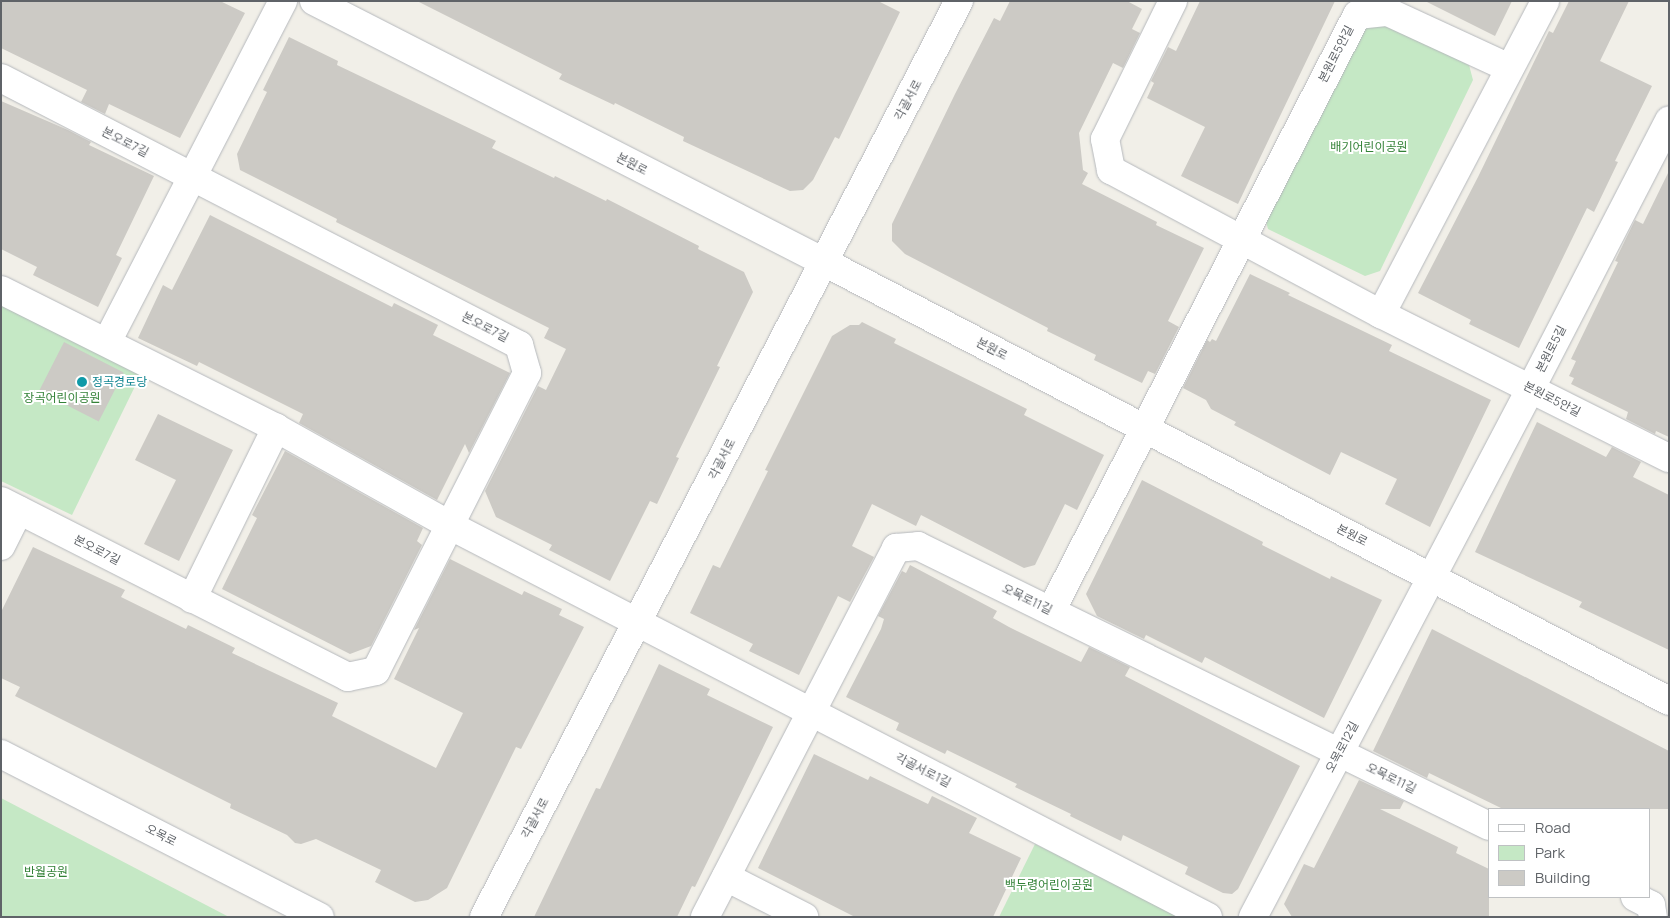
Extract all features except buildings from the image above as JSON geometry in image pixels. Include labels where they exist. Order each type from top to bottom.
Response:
[{"type":"street","points":[[107,342],[283,1]]},
{"type":"street","name":"본원로","points":[[314,1],[824,262],[1669,701]]},
{"type":"street","name":"각골서로","points":[[484,917],[960,1]]},
{"type":"street","name":"본원로5안길","points":[[1173,1],[1105,139],[1111,170],[1381,314],[1669,458]]},
{"type":"street","points":[[1381,314],[1545,1]]},
{"type":"street","name":"본원로5안길","points":[[1240,240],[1357,15],[1388,12],[1509,68]]},
{"type":"street","name":"본오로7길","points":[[1,78],[518,345],[527,373],[376,671],[348,677],[10,505]]},
{"type":"street","name":"본원로5길","points":[[1431,576],[1669,121]]},
{"type":"street","points":[[1051,611],[1240,240]]},
{"type":"street","points":[[1,290],[276,428],[192,599]]},
{"type":"street","name":"각골서로1길","points":[[276,428],[451,526],[1208,917]]},
{"type":"street","points":[[1,546],[10,505]]},
{"type":"street","name":"오목로11길","points":[[705,917],[896,548],[918,546],[1488,826]]},
{"type":"street","name":"오목로12길","points":[[1252,917],[1431,576]]},
{"type":"street","name":"오목로","points":[[1,754],[320,917]]},
{"type":"street","points":[[726,877],[804,917]]},
{"type":"street","points":[[1637,898],[1651,905],[1653,917]]},
{"type":"green space","name":"배기어린이공원","points":[[1373,17],[1469,65],[1473,80],[1380,271],[1365,276],[1268,229],[1264,214],[1358,22]]},
{"type":"green space","name":"장곡어린이공원","points":[[1,301],[143,370],[72,515],[1,481]]},
{"type":"green space","name":"반월공원","points":[[1,798],[229,917],[1,917]]},
{"type":"green space","name":"백두령어린이공원","points":[[1035,844],[1184,917],[999,917]]},
{"type":"place","name":"정곡경로당","points":[[82,382]]}]
